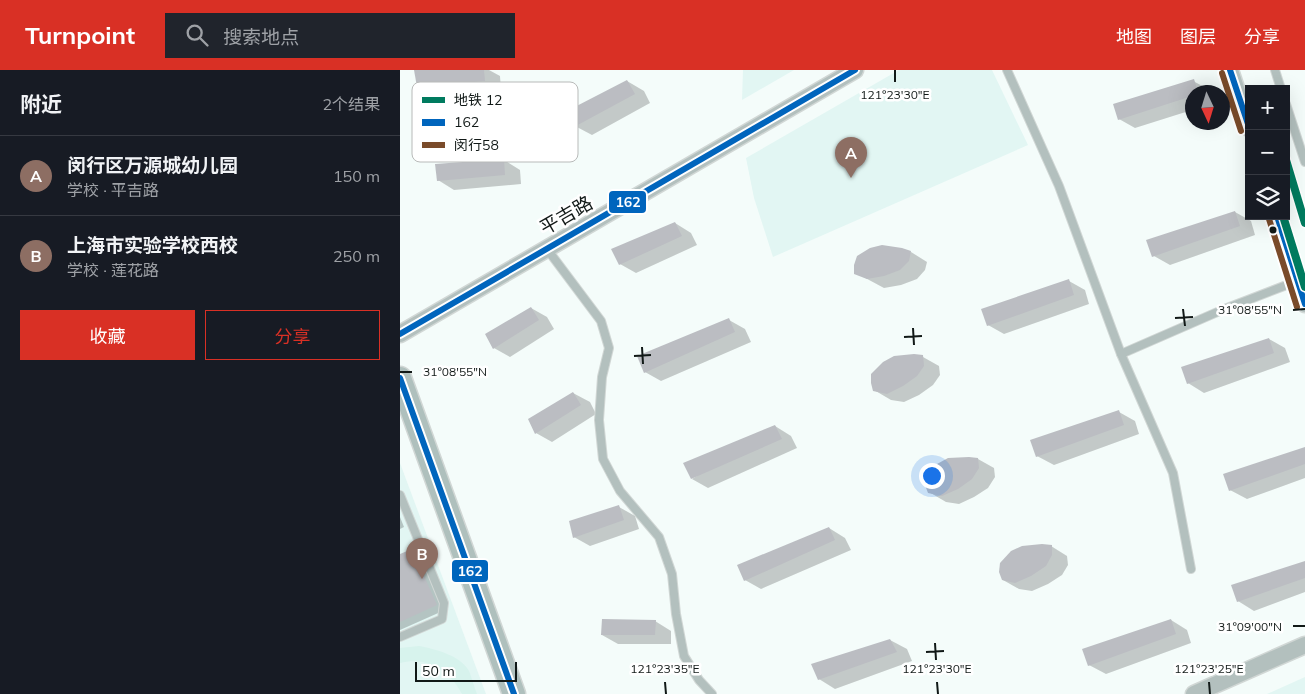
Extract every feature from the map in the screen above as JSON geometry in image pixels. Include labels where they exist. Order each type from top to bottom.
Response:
[{"type":"main road","points":[[400,378],[514,694]]},
{"type":"street","name":"平吉路","points":[[400,334],[855,70]]},
{"type":"street","points":[[1230,70],[1245,116]]},
{"type":"street","points":[[1278,220],[1305,304]]},
{"type":"street","points":[[1194,694],[1305,645]]},
{"type":"lane","points":[[1007,70],[1059,186],[1121,354],[1173,473],[1191,569]]},
{"type":"lane","points":[[1275,70],[1280,85]]},
{"type":"lane","points":[[1290,116],[1305,162]]},
{"type":"lane","points":[[546,249],[601,321],[609,348],[602,377],[599,420],[602,459],[620,490],[659,538],[672,574],[676,614],[684,656],[699,680],[712,694]]},
{"type":"lane","points":[[1121,354],[1222,310],[1297,281]]},
{"type":"lane","points":[[400,495],[444,603],[442,619],[400,637]]},
{"type":"shaded area","points":[[743,70],[794,70],[742,100]]},
{"type":"shaded area","points":[[899,70],[992,70],[1028,145],[773,257],[754,198],[746,158]]},
{"type":"shaded area","points":[[400,463],[486,694],[400,694]]},
{"type":"shaded area","points":[[1305,677],[1305,694],[1267,694]]},
{"type":"green space","points":[[419,646],[439,651],[465,665],[477,694],[462,694],[451,678],[437,667],[420,662],[400,663],[400,648]]},
{"type":"building","points":[[414,70],[484,70],[485,81],[416,82]]},
{"type":"building","points":[[1194,79],[1196,85],[1185,85],[1185,98],[1118,120],[1113,104]]},
{"type":"building","points":[[627,80],[635,94],[578,125],[578,105]]},
{"type":"building","points":[[504,162],[505,175],[437,181],[435,164]]},
{"type":"building","points":[[1235,211],[1240,226],[1152,257],[1146,240]]},
{"type":"building","points":[[675,222],[682,236],[619,265],[611,249]]},
{"type":"building","points":[[882,245],[911,251],[909,261],[900,270],[884,276],[867,279],[854,274],[857,256],[870,248]]},
{"type":"building","points":[[1069,279],[1074,295],[987,326],[981,309]]},
{"type":"building","points":[[531,307],[539,320],[493,349],[485,334]]},
{"type":"building","points":[[729,318],[735,332],[644,373],[637,356]]},
{"type":"building","points":[[1269,338],[1274,353],[1187,384],[1181,367]]},
{"type":"building","points":[[923,355],[924,366],[917,376],[887,394],[873,391],[871,374],[883,362],[894,356]]},
{"type":"building","points":[[573,392],[581,405],[535,434],[528,419]]},
{"type":"building","points":[[1119,410],[1124,425],[1036,457],[1030,440]]},
{"type":"building","points":[[775,425],[782,439],[691,479],[683,463]]},
{"type":"building","points":[[1305,447],[1305,464],[1229,491],[1223,474]]},
{"type":"building","points":[[948,458],[978,458],[979,468],[972,479],[958,489],[942,496],[928,493],[925,485],[926,476],[937,464]]},
{"type":"building","points":[[619,505],[624,520],[573,538],[569,521]]},
{"type":"building","points":[[829,527],[835,540],[744,581],[737,565]]},
{"type":"building","points":[[1052,545],[1052,555],[1046,566],[1031,576],[1015,583],[1002,580],[999,572],[1000,563],[1011,551],[1022,546]]},
{"type":"building","points":[[412,549],[437,605],[400,622],[400,554]]},
{"type":"building","points":[[1305,561],[1305,578],[1237,602],[1231,585]]},
{"type":"building","points":[[602,619],[656,620],[655,635],[601,635]]},
{"type":"building","points":[[1171,619],[1176,634],[1088,666],[1082,649]]},
{"type":"building","points":[[890,639],[897,652],[818,680],[811,664]]},
{"type":"metro line","name":"12","points":[[1290,173],[1305,223]]},
{"type":"metro line","name":"12","points":[[1284,220],[1305,287]]},
{"type":"transit line","name":"162","points":[[400,334],[855,70]]},
{"type":"transit line","name":"162","points":[[1230,70],[1245,115]]},
{"type":"transit line","name":"闵行58","points":[[1222,73],[1241,131]]},
{"type":"transit line","name":"闵行58","points":[[1269,220],[1297,307]]},
{"type":"transit line","name":"162","points":[[1278,220],[1305,304]]},
{"type":"transit line","name":"162","points":[[400,378],[514,694]]},
{"type":"place","name":"闵行区万源城幼儿园","points":[[851,178]]},
{"type":"place","name":"上海市实验学校西校","points":[[422,579]]}]
